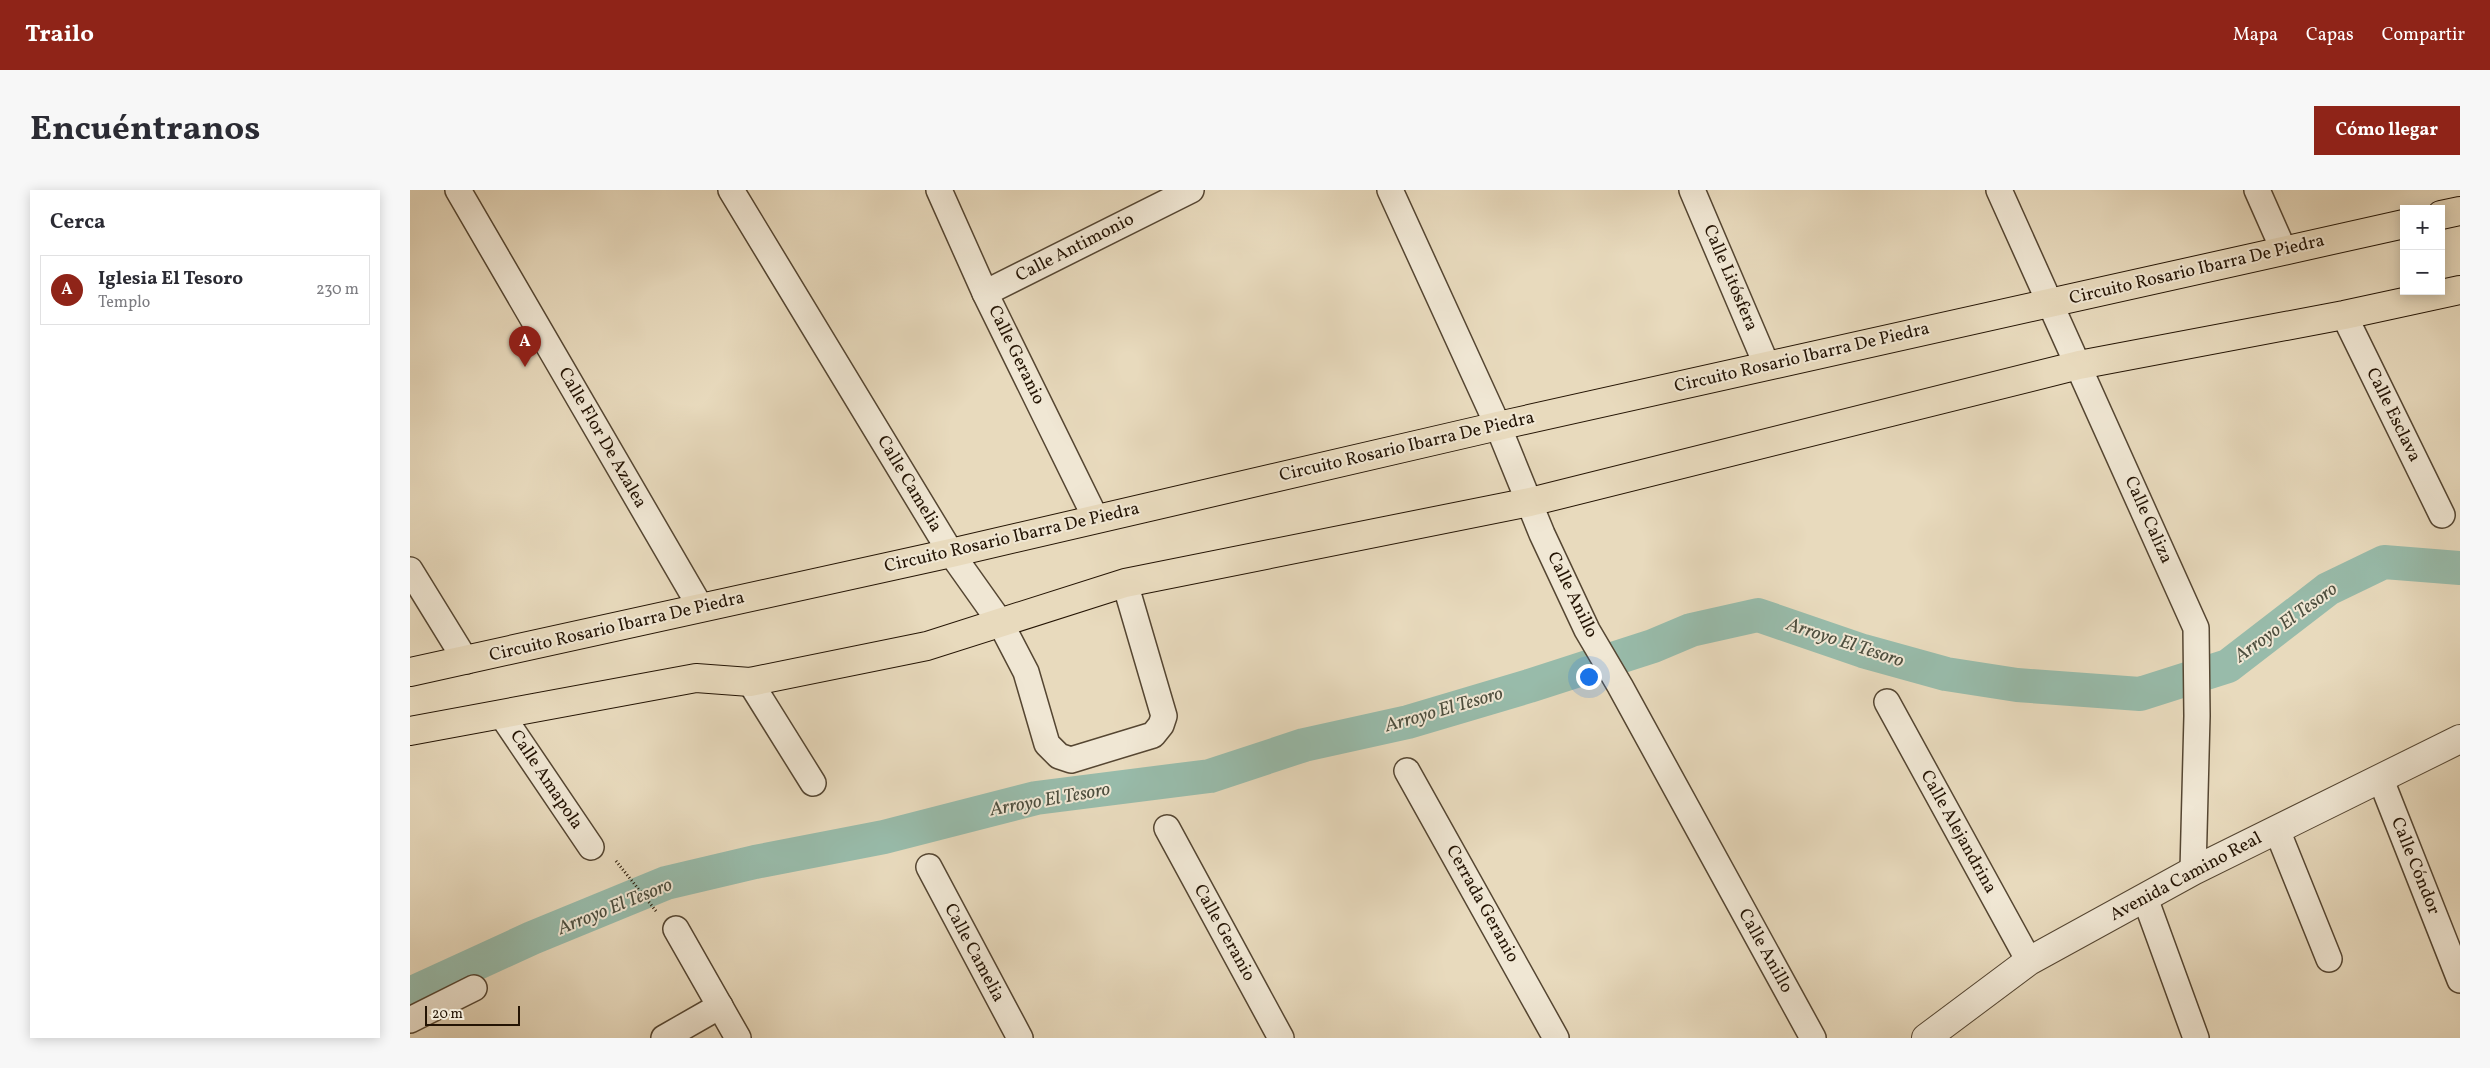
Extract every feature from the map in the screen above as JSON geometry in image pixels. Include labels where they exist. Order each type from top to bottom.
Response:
[{"type":"main road","points":[[2445,214],[2460,211]]},
{"type":"main road","name":"Circuito Rosario Ibarra De Piedra","points":[[410,672],[951,553],[1498,426],[2400,225]]},
{"type":"main road","points":[[410,731],[696,678],[750,682],[927,646],[1126,583],[1530,502],[2079,365],[2460,290]]},
{"type":"street","name":"Calle Flor De Azalea","points":[[458,190],[701,608]]},
{"type":"street","name":"Calle Camelia","points":[[731,190],[951,553],[1000,622],[1026,672],[1048,744],[1058,756],[1071,760],[1153,735],[1161,726],[1164,716],[1126,583]]},
{"type":"street","name":"Calle Geranio","points":[[939,190],[985,293],[1096,519]]},
{"type":"street","name":"Calle Antimonio","points":[[985,293],[1191,190]]},
{"type":"street","name":"Calle Anillo","points":[[1390,190],[1498,426],[1587,630],[1620,686],[1813,1038]]},
{"type":"street","name":"Calle Litósfera","points":[[1692,190],[1767,366]]},
{"type":"street","name":"Calle Caliza","points":[[1998,190],[2079,365],[2196,628],[2197,716],[2194,871]]},
{"type":"street","points":[[2257,190],[2284,251]]},
{"type":"street","name":"Calle Esclava","points":[[2344,314],[2442,515]]},
{"type":"street","points":[[410,570],[466,661]]},
{"type":"street","points":[[750,682],[813,782]]},
{"type":"street","name":"Calle Alejandrina","points":[[1887,702],[2029,961]]},
{"type":"street","name":"Calle Amapola","points":[[501,714],[591,847]]},
{"type":"street","name":"Avenida Camino Real","points":[[1932,1036],[2029,961],[2194,871],[2381,780],[2460,739]]},
{"type":"street","name":"Cerrada Geranio","points":[[1407,771],[1556,1038]]},
{"type":"street","name":"Calle Cóndor","points":[[2381,780],[2460,980]]},
{"type":"street","name":"Calle Geranio","points":[[1167,828],[1281,1038]]},
{"type":"street","points":[[2277,830],[2330,959]]},
{"type":"street","name":"Calle Camelia","points":[[929,867],[1020,1038]]},
{"type":"street","points":[[2145,898],[2196,1038]]},
{"type":"street","points":[[676,929],[738,1038]]},
{"type":"street","points":[[410,1020],[474,988]]},
{"type":"street","points":[[664,1038],[720,1006]]},
{"type":"path","points":[[616,861],[652,907]]},
{"type":"waterway","name":"Arroyo El Tesoro","points":[[410,994],[532,938],[666,883],[755,862],[884,837],[1036,798],[1210,776],[1304,745],[1408,722],[1529,686],[1653,646],[1691,630],[1758,615],[1863,651],[1946,674],[2017,685],[2140,694],[2228,666],[2328,589],[2384,562],[2460,568]]},
{"type":"place","name":"Iglesia El Tesoro","points":[[525,367]]}]
